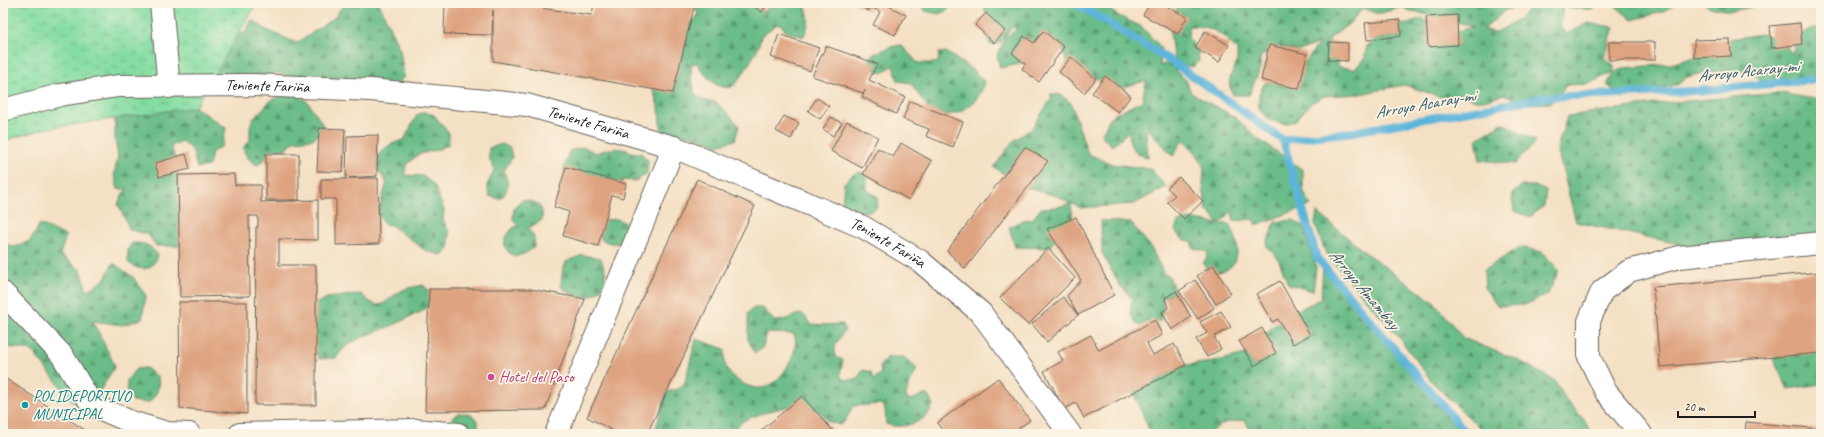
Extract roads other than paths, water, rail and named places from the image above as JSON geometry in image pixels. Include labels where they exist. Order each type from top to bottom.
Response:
[{"type":"street","points":[[161,3],[169,87]]},
{"type":"street","name":"Teniente Fariña","points":[[3,110],[60,95],[118,86],[169,87],[254,85],[370,90],[527,105],[674,147],[863,226],[920,261],[981,313],[1070,434]]},
{"type":"street","points":[[556,434],[674,147]]},
{"type":"street","points":[[1641,434],[1606,392],[1589,357],[1589,321],[1602,291],[1629,271],[1678,258],[1821,243]]},
{"type":"street","points":[[3,292],[62,355],[92,405],[131,422],[167,433],[189,434]]},
{"type":"street","points":[[240,434],[416,430],[458,434]]},
{"type":"waterway","name":"Arroyo Acaray-mi","points":[[1075,3],[1171,61],[1283,140],[1353,132],[1547,97],[1695,91],[1821,79]]},
{"type":"waterway","name":"Arroyo Amambay","points":[[1283,140],[1317,258],[1467,434]]},
{"type":"place","name":"Hotel del Paso","points":[[491,377]]},
{"type":"place","name":"POLIDEPORTIVO MUNICIPAL","points":[[25,405]]}]
